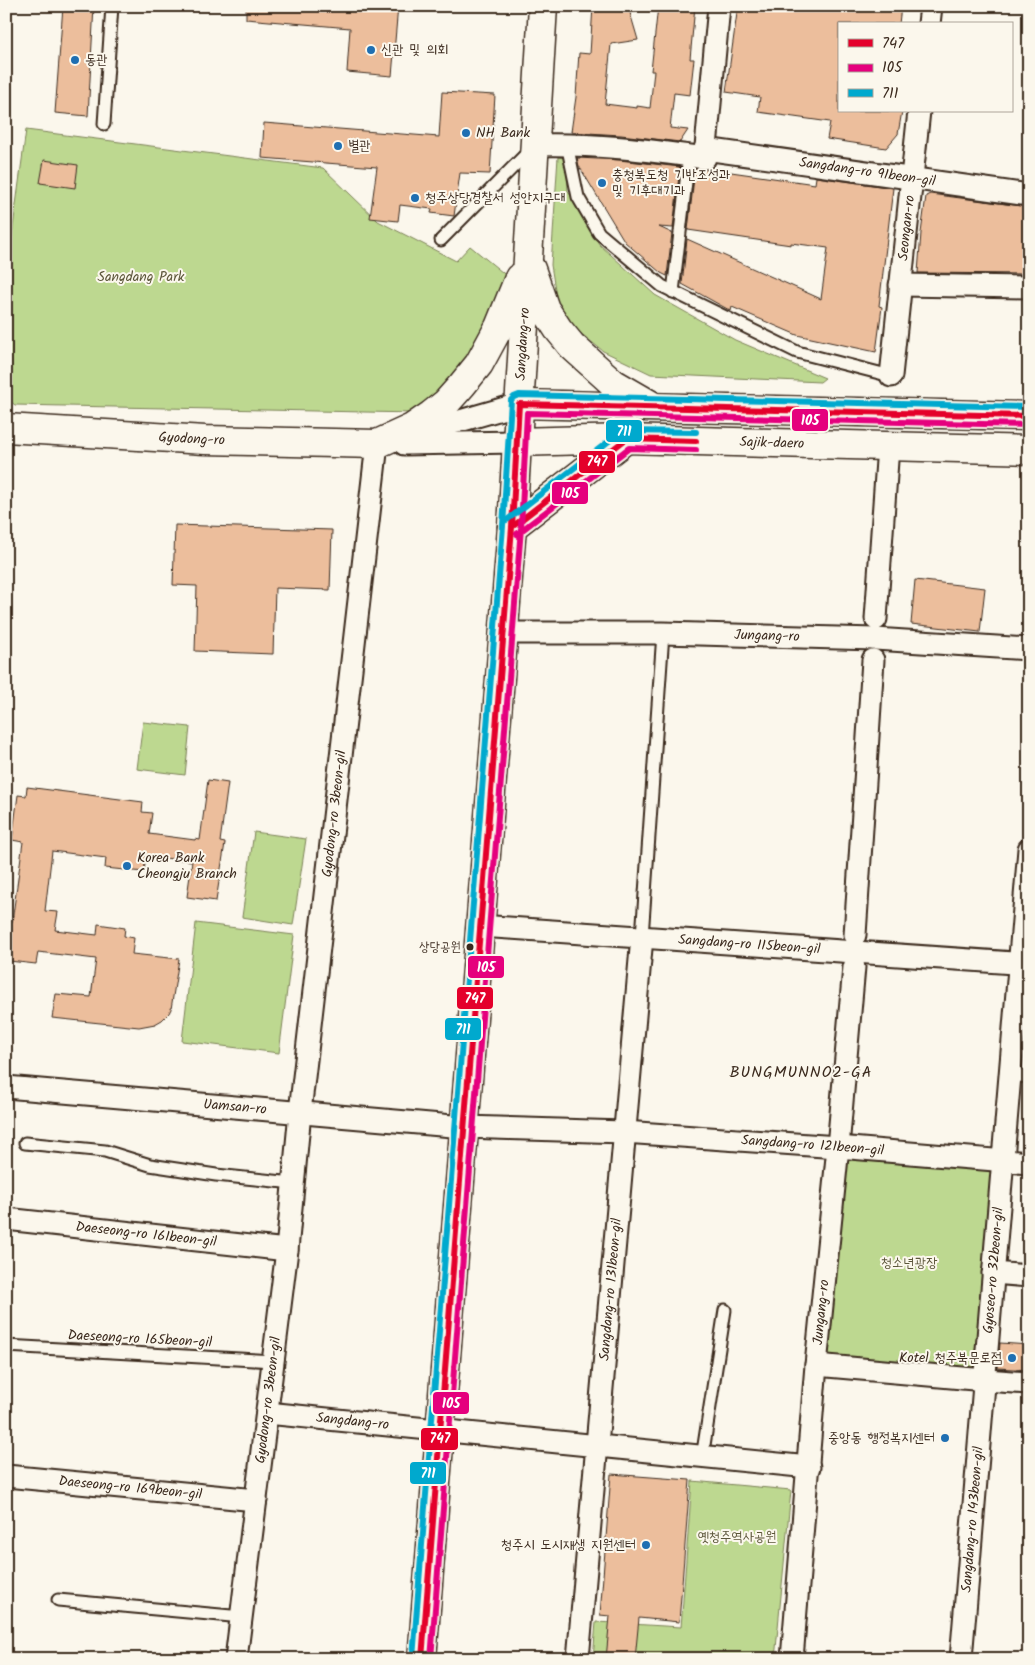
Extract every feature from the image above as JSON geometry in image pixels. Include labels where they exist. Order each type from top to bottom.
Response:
[{"type":"main road","name":"Sangdang-ro","points":[[422,1659],[512,527],[543,6]]},
{"type":"main road","points":[[527,258],[545,309],[558,330],[572,346],[613,383],[655,407]]},
{"type":"main road","points":[[377,444],[412,428],[431,415],[446,403],[479,364],[499,326],[527,258]]},
{"type":"main road","points":[[519,404],[1029,416]]},
{"type":"main road","name":"Gyodong-ro","points":[[6,428],[205,440],[377,444]]},
{"type":"main road","points":[[512,527],[626,439]]},
{"type":"main road","name":"Sajik-daero","points":[[516,442],[626,439],[1029,450]]},
{"type":"street","points":[[697,153],[719,6]]},
{"type":"street","points":[[929,22],[931,6]]},
{"type":"street","name":"Seongan-ro","points":[[891,376],[919,112]]},
{"type":"street","name":"Sangdang-ro 91beon-gil","points":[[534,145],[567,144],[697,153],[912,178],[1029,195]]},
{"type":"street","points":[[900,285],[1029,287]]},
{"type":"street","name":"Gyodong-ro","points":[[377,444],[519,404]]},
{"type":"street","name":"Gyodong-ro","points":[[377,444],[516,442]]},
{"type":"street","name":"Gyodong-ro 3beon-gil","points":[[236,1659],[287,1250],[300,1112],[377,444]]},
{"type":"street","points":[[855,936],[888,446]]},
{"type":"street","name":"Jungang-ro","points":[[503,633],[664,633],[874,639],[1029,650]]},
{"type":"street","points":[[1002,1161],[1019,1076],[1028,854]]},
{"type":"street","name":"Sangdang-ro 115beon-gil","points":[[480,926],[1024,964]]},
{"type":"street","points":[[624,1132],[642,937]]},
{"type":"street","name":"Jungang-ro","points":[[792,1659],[816,1365],[854,967]]},
{"type":"street","name":"Uamsan-ro","points":[[6,1087],[464,1127]]},
{"type":"street","name":"Sangdang-ro 121beon-gil","points":[[464,1127],[624,1132],[1029,1163]]},
{"type":"street","name":"Sangdang-ro 131beon-gil","points":[[578,1659],[624,1132]]},
{"type":"street","name":"Gyoseo-ro 32beon-gil","points":[[985,1380],[1002,1161]]},
{"type":"street","name":"Daeseong-ro 161beon-gil","points":[[6,1219],[287,1250]]},
{"type":"street","points":[[993,1273],[1029,1276]]},
{"type":"street","points":[[816,1365],[1029,1383]]},
{"type":"street","name":"Sangdang-ro 143beon-gil","points":[[961,1659],[985,1380]]},
{"type":"street","name":"Sangdang-ro","points":[[267,1413],[440,1430]]},
{"type":"street","points":[[440,1430],[597,1445],[702,1458],[809,1467]]},
{"type":"street","name":"Daeseong-ro 169beon-gil","points":[[6,1476],[256,1500]]},
{"type":"lane","points":[[104,124],[112,6]]},
{"type":"lane","points":[[567,144],[578,198],[599,233],[662,286],[797,352],[891,376]]},
{"type":"lane","points":[[441,240],[534,145]]},
{"type":"lane","points":[[674,292],[697,153]]},
{"type":"lane","points":[[642,937],[664,633]]},
{"type":"lane","points":[[26,1143],[105,1152],[150,1165],[216,1175],[294,1183]]},
{"type":"lane","points":[[702,1458],[725,1310]]},
{"type":"lane","name":"Daeseong-ro 165beon-gil","points":[[6,1346],[273,1361]]},
{"type":"lane","points":[[58,1600],[242,1617]]},
{"type":"green space","name":"Sangdang Park","points":[[26,130],[323,168],[378,221],[456,261],[470,246],[508,277],[464,371],[415,413],[15,405],[6,398],[6,280]]},
{"type":"green space","points":[[558,157],[566,158],[568,191],[599,244],[655,295],[735,340],[825,378],[820,382],[651,374],[603,351],[574,328],[557,302],[551,265]]},
{"type":"green space","points":[[143,722],[190,727],[185,775],[137,769]]},
{"type":"green space","points":[[254,832],[306,839],[293,925],[242,917]]},
{"type":"green space","points":[[196,923],[294,935],[279,1053],[182,1041]]},
{"type":"green space","name":"청소년광장","points":[[851,1157],[996,1164],[980,1375],[838,1361],[822,1349],[835,1177]]},
{"type":"green space","name":"옛청주역사공원","points":[[692,1481],[791,1490],[775,1659],[593,1659],[596,1622],[681,1627]]},
{"type":"building","name":"동관","points":[[63,6],[94,6],[88,116],[55,113]]},
{"type":"building","name":"신관 및 의회","points":[[246,6],[398,6],[392,76],[347,72],[350,28],[246,19]]},
{"type":"building","points":[[593,6],[628,6],[638,40],[611,44],[605,104],[650,108],[654,71],[651,71],[658,6],[695,6],[690,59],[694,59],[690,95],[674,93],[670,128],[688,130],[680,142],[621,135],[571,132],[579,53],[590,54]]},
{"type":"building","points":[[738,6],[901,6],[899,22],[838,22],[838,112],[902,112],[898,134],[886,148],[827,139],[830,122],[758,112],[760,97],[726,92]]},
{"type":"building","points":[[442,92],[495,95],[490,174],[460,173],[454,216],[431,213],[432,209],[400,205],[398,221],[370,218],[377,167],[262,158],[264,123],[439,137]]},
{"type":"building","points":[[577,158],[619,160],[680,167],[673,228],[659,227],[672,233],[667,276],[625,242],[579,166]]},
{"type":"building","points":[[44,160],[78,165],[75,188],[40,183]]},
{"type":"building","points":[[695,169],[710,169],[815,184],[816,177],[893,188],[879,306],[882,307],[876,352],[797,335],[732,307],[731,311],[682,284],[687,239],[821,299],[828,248],[791,243],[791,245],[688,230]]},
{"type":"building","points":[[930,194],[1029,207],[1029,274],[918,273],[926,196]]},
{"type":"building","points":[[175,525],[332,530],[330,590],[275,588],[273,654],[195,651],[197,586],[173,585]]},
{"type":"building","points":[[915,580],[985,588],[980,632],[911,624]]},
{"type":"building","points":[[208,780],[228,783],[220,842],[225,843],[216,901],[187,897],[192,861],[146,856],[144,872],[105,868],[106,858],[52,851],[45,911],[58,912],[55,930],[97,935],[98,924],[125,928],[124,936],[134,938],[132,954],[179,959],[169,1013],[155,1024],[139,1027],[52,1018],[56,994],[91,997],[96,959],[38,952],[36,964],[9,961],[11,950],[6,949],[6,921],[12,922],[23,842],[12,840],[18,795],[26,796],[27,787],[143,802],[142,812],[152,813],[149,834],[200,840]]},
{"type":"building","name":"Kotel 청주북문로점","points":[[1000,1343],[1029,1345],[1029,1370],[998,1368]]},
{"type":"building","points":[[611,1474],[690,1480],[679,1622],[639,1618],[635,1659],[606,1659],[610,1616],[600,1615]]},
{"type":"transit line","name":"711","points":[[413,1658],[503,526],[511,400],[519,395],[1029,407]]},
{"type":"transit line","name":"747","points":[[422,1659],[512,527],[519,404],[1029,416]]},
{"type":"transit line","name":"105","points":[[431,1659],[521,528],[527,413],[1029,425]]},
{"type":"transit line","name":"711","points":[[507,520],[622,431],[696,432]]},
{"type":"transit line","name":"747","points":[[512,527],[626,439],[696,441]]},
{"type":"transit line","name":"105","points":[[517,534],[629,448],[696,450]]},
{"type":"place","name":"신관 및 의회","points":[[371,50]]},
{"type":"place","name":"동관","points":[[75,60]]},
{"type":"place","name":"NH Bank","points":[[466,133]]},
{"type":"place","name":"별관","points":[[338,146]]},
{"type":"place","name":"충청북도청 기반조성과 및 기후대기과","points":[[602,183]]},
{"type":"place","name":"청주상당경찰서 성안지구대","points":[[415,198]]},
{"type":"place","name":"Korea Bank Cheongju Branch","points":[[127,866]]},
{"type":"place","name":"상당공원","points":[[470,947]]},
{"type":"place","name":"Kotel 청주북문로점","points":[[1012,1358]]},
{"type":"place","name":"중앙동 행정복지센터","points":[[945,1438]]},
{"type":"place","name":"청주시 도시재생 지원센터","points":[[646,1545]]},
{"type":"district","name":"BUNGMUNNO2-GA","points":[[801,1072]]}]
